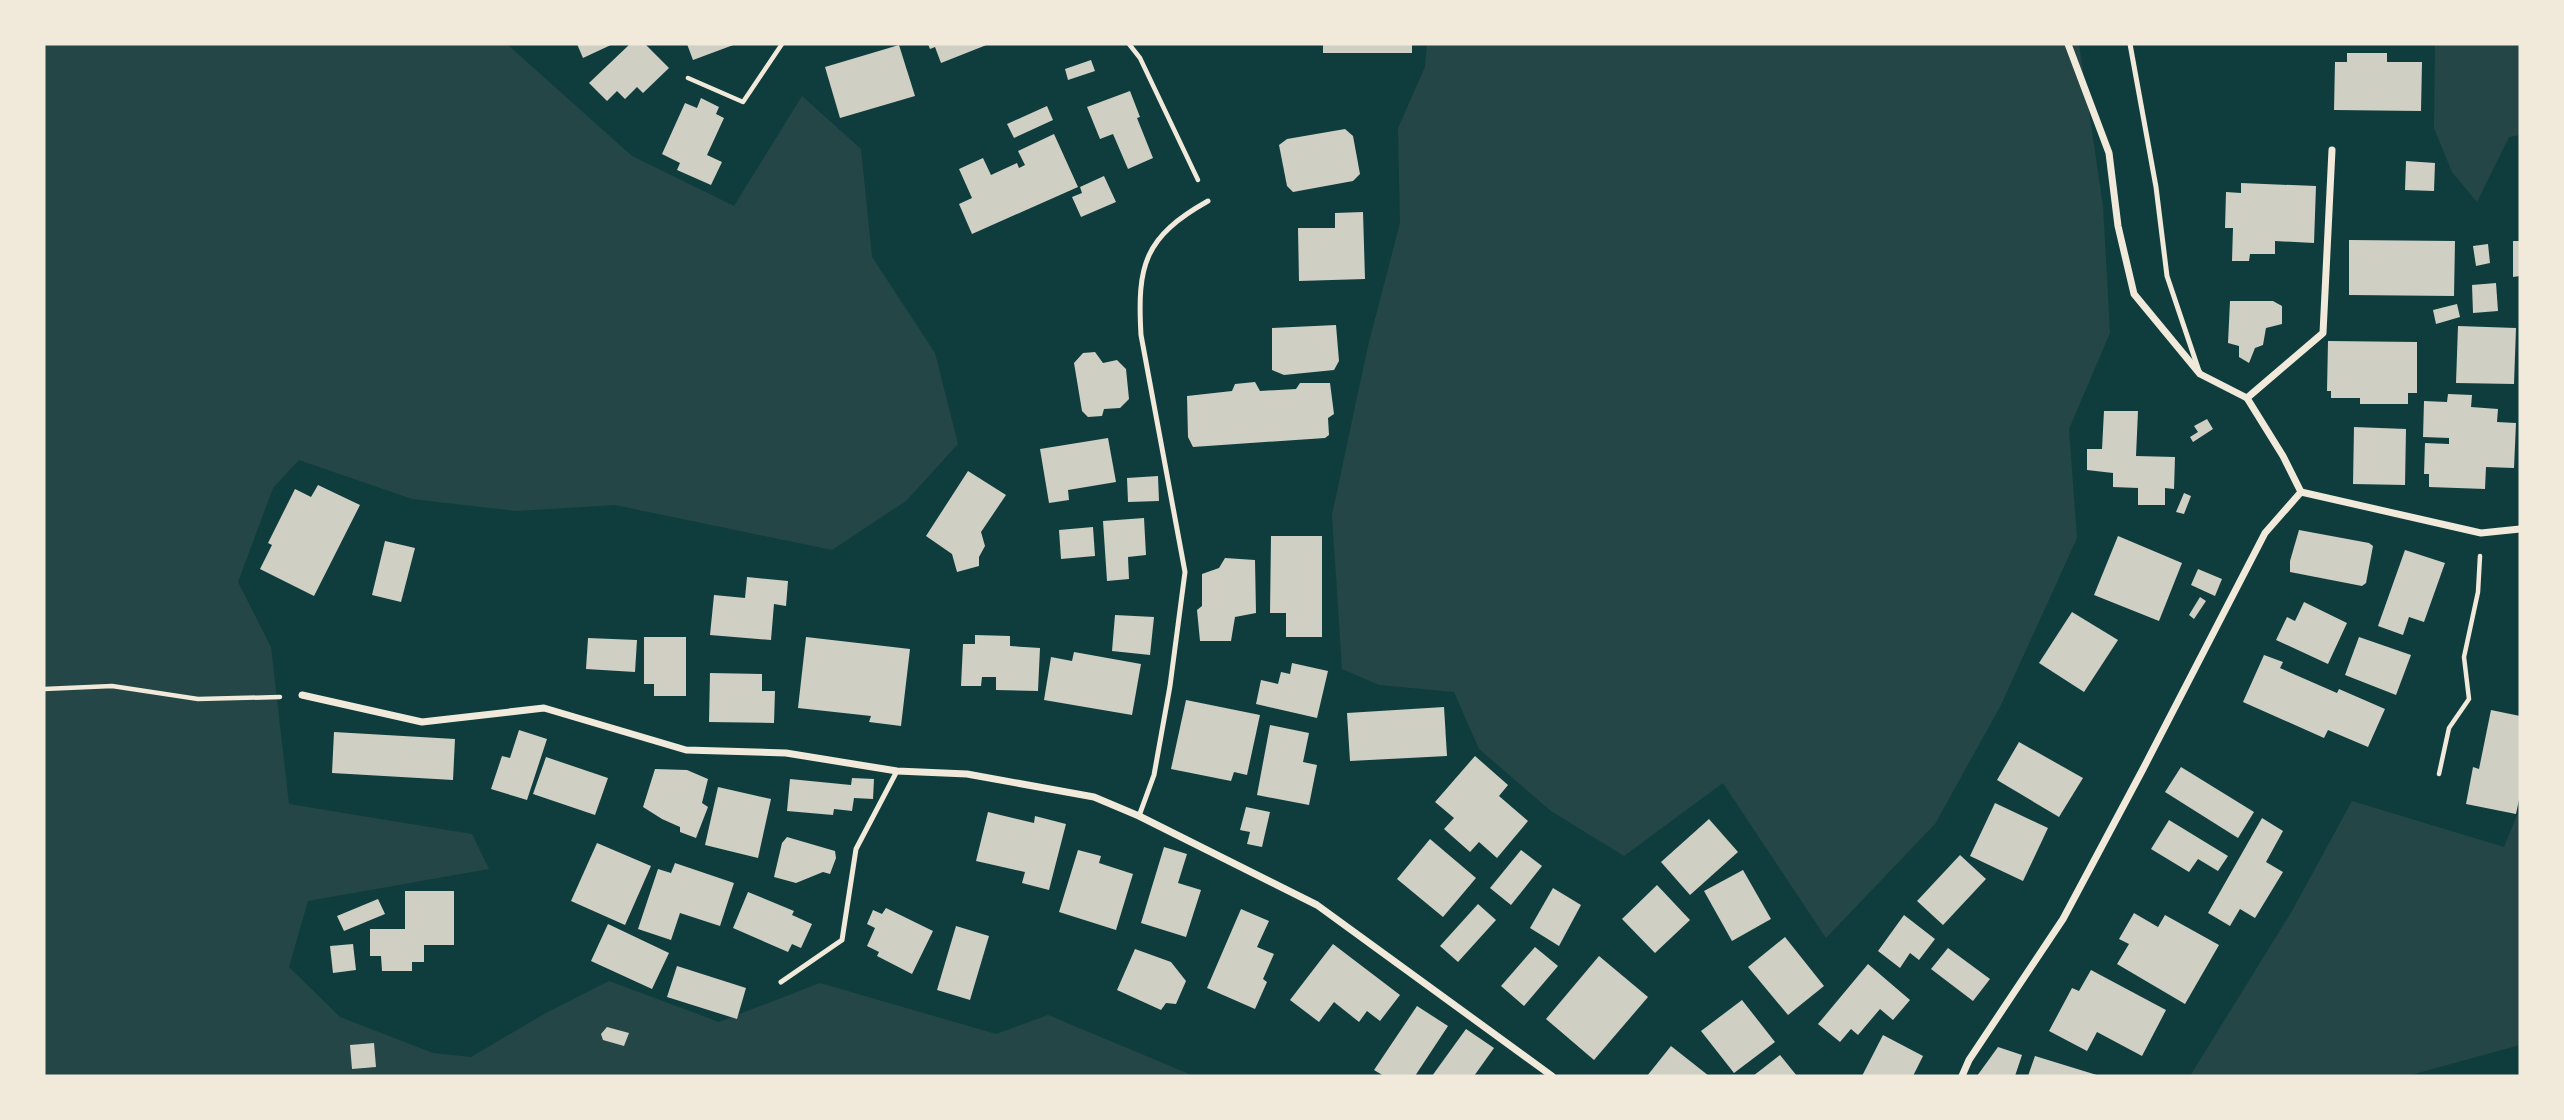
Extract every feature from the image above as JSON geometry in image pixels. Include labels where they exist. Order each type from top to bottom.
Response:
[{"type":"street","points":[[2068,44],[2109,153],[2118,226],[2134,294],[2200,374],[2248,398],[2301,492]]},
{"type":"street","points":[[2248,398],[2323,333],[2332,150]]},
{"type":"street","points":[[2301,492],[2481,533],[2520,529]]},
{"type":"street","points":[[1962,1076],[1969,1060],[2063,919],[2265,533],[2301,492]]},
{"type":"street","points":[[302,695],[422,722],[544,708],[686,750],[786,754],[897,771],[967,774],[1094,797],[1139,816],[1317,905],[1547,1075]]},
{"type":"lane","points":[[2130,44],[2156,187],[2167,276],[2200,374]]},
{"type":"lane","points":[[1139,816],[1154,775],[1170,686],[1185,572],[1141,335],[1139,300],[1142,272],[1153,243],[1168,226],[1208,201]]},
{"type":"lane","points":[[781,982],[842,940],[856,849],[897,771]]},
{"type":"path","points":[[688,78],[743,102],[782,44]]},
{"type":"path","points":[[1129,44],[1140,58],[1208,201]]},
{"type":"path","points":[[2439,774],[2449,728],[2469,699],[2464,657],[2478,592],[2481,533]]},
{"type":"path","points":[[44,689],[112,686],[198,699],[231,700],[302,695]]},
{"type":"shaded area","points":[[44,44],[507,44],[632,156],[734,206],[802,96],[861,149],[872,257],[935,353],[958,444],[906,501],[832,550],[615,505],[516,511],[412,499],[299,460],[273,488],[238,582],[271,647],[289,804],[472,834],[489,869],[308,901],[289,967],[340,1017],[433,1053],[471,1057],[546,1013],[609,981],[719,1022],[820,983],[996,1034],[1048,1015],[1194,1076],[44,1076]]},
{"type":"shaded area","points":[[1427,44],[2079,44],[2103,206],[2110,333],[2069,429],[2077,538],[2001,705],[1935,824],[1826,938],[1723,783],[1624,856],[1551,811],[1479,749],[1454,692],[1379,685],[1342,669],[1332,515],[1368,346],[1400,223],[1398,128],[1425,67]]},
{"type":"shaded area","points":[[2435,44],[2520,44],[2520,135],[2509,137],[2477,202],[2452,172],[2434,128]]},
{"type":"shaded area","points":[[2352,801],[2504,847],[2520,808],[2520,1045],[2407,1076],[2190,1076],[2292,911]]},
{"type":"building","points":[[577,44],[613,44],[583,58]]},
{"type":"building","points":[[630,44],[645,44],[669,68],[643,93],[637,87],[625,99],[617,91],[607,101],[589,83]]},
{"type":"building","points":[[687,44],[736,44],[693,60]]},
{"type":"building","points":[[928,44],[989,44],[941,63],[935,47],[930,49]]},
{"type":"building","points":[[1323,44],[1412,44],[1412,53],[1323,53]]},
{"type":"building","points":[[899,45],[915,96],[840,118],[825,67]]},
{"type":"building","points":[[2347,53],[2387,53],[2387,62],[2422,62],[2421,111],[2334,110],[2335,62],[2347,62]]},
{"type":"building","points":[[1091,60],[1095,71],[1068,80],[1065,69]]},
{"type":"building","points":[[1130,91],[1140,117],[1137,118],[1153,158],[1128,169],[1113,134],[1100,139],[1087,107]]},
{"type":"building","points":[[701,98],[719,107],[716,114],[724,118],[707,155],[722,162],[711,185],[677,170],[680,163],[662,154],[685,103],[697,108]]},
{"type":"building","points":[[1047,106],[1053,120],[1014,138],[1007,124]]},
{"type":"building","points":[[1345,129],[1353,136],[1360,174],[1353,181],[1293,192],[1287,186],[1279,145],[1287,139]]},
{"type":"building","points":[[1054,134],[1078,187],[972,234],[959,204],[972,198],[959,169],[983,158],[991,175],[1017,163],[1019,168],[1025,165],[1018,151]]},
{"type":"building","points":[[2406,161],[2435,163],[2434,191],[2405,190]]},
{"type":"building","points":[[1104,176],[1116,202],[1081,217],[1072,197],[1082,193],[1080,187]]},
{"type":"building","points":[[2241,183],[2316,186],[2314,243],[2275,241],[2275,254],[2250,254],[2249,261],[2232,261],[2233,228],[2225,228],[2226,192],[2241,193]]},
{"type":"building","points":[[1363,212],[1365,279],[1299,281],[1298,228],[1335,228],[1335,213]]},
{"type":"building","points":[[2349,240],[2455,241],[2454,296],[2349,295]]},
{"type":"building","points":[[2513,241],[2520,241],[2520,276],[2513,277]]},
{"type":"building","points":[[2488,244],[2490,263],[2476,266],[2473,246]]},
{"type":"building","points":[[2496,283],[2498,311],[2473,313],[2472,285]]},
{"type":"building","points":[[2230,301],[2273,301],[2282,306],[2282,324],[2266,328],[2263,345],[2255,348],[2249,363],[2239,357],[2239,346],[2228,343]]},
{"type":"building","points":[[2457,304],[2460,317],[2436,324],[2433,310]]},
{"type":"building","points":[[1336,325],[1339,361],[1334,370],[1284,375],[1272,370],[1272,328]]},
{"type":"building","points":[[2458,326],[2516,328],[2514,384],[2456,383]]},
{"type":"building","points":[[2328,341],[2417,342],[2417,393],[2408,393],[2408,404],[2360,404],[2360,398],[2331,398],[2331,391],[2327,391]]},
{"type":"building","points":[[1095,352],[1103,363],[1117,360],[1126,369],[1129,399],[1120,408],[1104,409],[1102,416],[1088,417],[1082,411],[1074,363],[1083,353]]},
{"type":"building","points":[[1255,382],[1260,391],[1296,389],[1300,383],[1330,383],[1334,414],[1328,418],[1329,435],[1325,438],[1193,447],[1188,437],[1187,396],[1232,391],[1235,384]]},
{"type":"building","points":[[2448,394],[2472,395],[2471,407],[2498,409],[2497,422],[2516,423],[2514,468],[2486,467],[2485,489],[2429,487],[2429,474],[2424,474],[2425,443],[2449,444],[2449,438],[2423,437],[2424,401],[2447,402]]},
{"type":"building","points":[[2104,411],[2138,411],[2136,456],[2175,457],[2174,489],[2165,488],[2165,505],[2138,505],[2138,488],[2113,487],[2113,473],[2087,470],[2087,449],[2102,449]]},
{"type":"building","points":[[2207,419],[2213,429],[2193,442],[2190,437],[2198,432],[2194,426]]},
{"type":"building","points":[[2354,427],[2406,429],[2405,485],[2353,484]]},
{"type":"building","points":[[1108,438],[1116,482],[1068,490],[1069,500],[1049,503],[1040,449]]},
{"type":"building","points":[[968,471],[1006,495],[981,532],[985,546],[979,557],[979,566],[957,572],[952,554],[926,536]]},
{"type":"building","points":[[1158,476],[1159,501],[1128,502],[1127,478]]},
{"type":"building","points":[[318,485],[360,505],[314,596],[260,569],[272,545],[268,543],[295,489],[311,497]]},
{"type":"building","points":[[2184,493],[2191,496],[2184,514],[2176,512]]},
{"type":"building","points":[[1144,518],[1146,555],[1128,557],[1129,579],[1107,581],[1103,521]]},
{"type":"building","points":[[1093,527],[1095,556],[1061,559],[1059,530]]},
{"type":"building","points":[[2299,530],[2373,546],[2366,583],[2362,586],[2290,572],[2290,561]]},
{"type":"building","points":[[1271,536],[1322,536],[1322,637],[1286,637],[1286,613],[1270,613]]},
{"type":"building","points":[[2118,536],[2182,563],[2159,621],[2094,595]]},
{"type":"building","points":[[385,541],[415,548],[401,602],[372,595]]},
{"type":"building","points":[[2405,550],[2445,563],[2424,622],[2409,617],[2403,635],[2378,626]]},
{"type":"building","points":[[1225,558],[1255,560],[1256,613],[1235,617],[1231,641],[1200,641],[1197,610],[1202,606],[1202,574],[1219,568]]},
{"type":"building","points":[[2198,569],[2222,579],[2215,596],[2191,585]]},
{"type":"building","points":[[747,577],[788,581],[786,606],[774,604],[771,640],[710,635],[714,595],[745,598]]},
{"type":"building","points":[[2200,597],[2206,601],[2194,619],[2189,615]]},
{"type":"building","points":[[2304,602],[2347,623],[2328,664],[2276,640],[2287,617],[2295,621]]},
{"type":"building","points":[[2072,612],[2118,640],[2084,692],[2039,663]]},
{"type":"building","points":[[1115,615],[1154,617],[1150,655],[1112,651]]},
{"type":"building","points":[[975,635],[1010,636],[1010,646],[1040,648],[1038,691],[996,690],[996,677],[982,677],[981,686],[961,686],[963,644],[975,644]]},
{"type":"building","points":[[644,637],[686,637],[686,696],[654,696],[654,684],[644,684]]},
{"type":"building","points":[[806,637],[910,649],[901,726],[869,722],[871,716],[798,708]]},
{"type":"building","points":[[2359,637],[2411,655],[2396,695],[2345,675]]},
{"type":"building","points":[[588,638],[637,640],[635,672],[586,669]]},
{"type":"building","points":[[1074,652],[1141,664],[1132,715],[1044,700],[1051,657],[1072,661]]},
{"type":"building","points":[[2264,655],[2283,662],[2280,668],[2337,693],[2339,689],[2385,709],[2368,747],[2328,730],[2324,738],[2243,702]]},
{"type":"building","points":[[1292,663],[1328,671],[1317,718],[1256,704],[1261,680],[1278,684],[1281,672],[1290,674]]},
{"type":"building","points":[[710,673],[762,674],[762,691],[775,691],[774,723],[709,722]]},
{"type":"building","points":[[1186,700],[1260,715],[1247,775],[1234,772],[1231,781],[1171,769]]},
{"type":"building","points":[[1444,707],[1447,756],[1350,761],[1347,713]]},
{"type":"building","points":[[2491,710],[2520,716],[2520,795],[2516,814],[2466,804],[2473,767],[2479,769]]},
{"type":"building","points":[[1270,725],[1309,733],[1303,762],[1317,765],[1309,805],[1257,795]]},
{"type":"building","points":[[519,730],[547,739],[527,800],[491,789],[502,756],[510,758]]},
{"type":"building","points":[[334,732],[455,739],[453,780],[332,773]]},
{"type":"building","points":[[2019,742],[2083,778],[2059,817],[1997,780]]},
{"type":"building","points":[[1475,756],[1508,785],[1499,796],[1528,821],[1497,858],[1479,842],[1470,852],[1444,829],[1454,818],[1435,802]]},
{"type":"building","points":[[546,757],[608,778],[595,815],[533,794]]},
{"type":"building","points":[[2181,767],[2254,812],[2238,838],[2165,792]]},
{"type":"building","points":[[655,769],[687,770],[708,779],[702,803],[708,807],[696,838],[680,832],[680,827],[643,807]]},
{"type":"building","points":[[852,778],[874,779],[873,799],[854,798],[852,811],[834,809],[833,815],[787,811],[790,779],[851,785]]},
{"type":"building","points":[[718,787],[771,799],[758,858],[705,845]]},
{"type":"building","points":[[1995,803],[2048,828],[2023,881],[1970,856]]},
{"type":"building","points":[[1246,807],[1270,812],[1262,847],[1247,844],[1250,832],[1240,830]]},
{"type":"building","points":[[988,812],[1034,823],[1035,816],[1066,824],[1049,890],[1022,883],[1025,872],[976,861]]},
{"type":"building","points":[[2262,818],[2283,831],[2266,862],[2283,872],[2255,918],[2240,909],[2230,926],[2208,913]]},
{"type":"building","points":[[1709,819],[1738,852],[1690,895],[1661,862]]},
{"type":"building","points":[[2169,820],[2228,856],[2218,871],[2198,859],[2189,872],[2151,849]]},
{"type":"building","points":[[787,837],[835,851],[836,858],[830,874],[823,872],[796,883],[774,877],[782,843]]},
{"type":"building","points":[[1430,839],[1476,878],[1443,917],[1397,879]]},
{"type":"building","points":[[597,843],[651,866],[625,925],[571,901]]},
{"type":"building","points":[[1164,847],[1187,854],[1178,883],[1201,890],[1186,937],[1141,923]]},
{"type":"building","points":[[1078,850],[1101,856],[1099,863],[1133,874],[1116,930],[1059,912]]},
{"type":"building","points":[[1521,850],[1542,866],[1511,905],[1490,888]]},
{"type":"building","points":[[1960,855],[1986,879],[1943,925],[1917,901]]},
{"type":"building","points":[[675,863],[734,883],[720,926],[680,913],[671,940],[638,929],[658,869],[671,873]]},
{"type":"building","points":[[1743,870],[1771,919],[1732,941],[1704,891]]},
{"type":"building","points":[[1657,885],[1690,920],[1655,953],[1622,919]]},
{"type":"building","points":[[1553,888],[1581,905],[1559,946],[1530,928]]},
{"type":"building","points":[[405,891],[454,891],[454,945],[424,945],[424,962],[412,962],[412,971],[382,971],[381,956],[370,956],[370,929],[405,929]]},
{"type":"building","points":[[748,892],[794,911],[792,915],[812,924],[801,948],[792,944],[788,952],[733,928]]},
{"type":"building","points":[[378,899],[385,914],[344,931],[337,916]]},
{"type":"building","points":[[1478,904],[1496,920],[1458,962],[1440,946]]},
{"type":"building","points":[[886,908],[933,931],[912,974],[877,956],[879,952],[867,946],[875,928],[867,924],[873,910],[882,914]]},
{"type":"building","points":[[1241,909],[1269,921],[1257,947],[1274,954],[1263,979],[1267,982],[1255,1009],[1207,988]]},
{"type":"building","points":[[2134,913],[2158,927],[2165,915],[2219,945],[2185,1004],[2117,964],[2129,944],[2119,939]]},
{"type":"building","points":[[1904,915],[1935,939],[1919,960],[1910,953],[1900,968],[1878,951]]},
{"type":"building","points":[[608,924],[669,953],[652,989],[591,961]]},
{"type":"building","points":[[956,926],[989,936],[970,1000],[937,990]]},
{"type":"building","points":[[1785,937],[1824,986],[1788,1015],[1748,967]]},
{"type":"building","points":[[353,944],[356,970],[333,973],[330,946]]},
{"type":"building","points":[[1333,944],[1400,995],[1380,1021],[1367,1011],[1359,1022],[1334,1002],[1319,1022],[1290,1000]]},
{"type":"building","points":[[1535,947],[1558,966],[1524,1006],[1501,986]]},
{"type":"building","points":[[1948,948],[1990,979],[1973,1001],[1931,969]]},
{"type":"building","points":[[1135,949],[1171,962],[1186,981],[1176,1004],[1166,1003],[1161,1010],[1117,990]]},
{"type":"building","points":[[1599,956],[1648,997],[1594,1060],[1546,1019]]},
{"type":"building","points":[[1868,964],[1910,1000],[1893,1020],[1880,1009],[1858,1035],[1851,1029],[1840,1042],[1818,1024]]},
{"type":"building","points":[[677,966],[746,988],[737,1019],[667,997]]},
{"type":"building","points":[[2091,970],[2166,1010],[2142,1056],[2097,1032],[2087,1051],[2049,1031],[2072,988],[2079,991]]},
{"type":"building","points":[[1742,1000],[1775,1042],[1734,1073],[1701,1031]]},
{"type":"building","points":[[1417,1006],[1448,1026],[1415,1076],[1384,1076],[1374,1070]]},
{"type":"building","points":[[607,1027],[629,1033],[624,1046],[603,1040],[601,1034]]},
{"type":"building","points":[[1466,1029],[1494,1048],[1474,1076],[1432,1076]]},
{"type":"building","points":[[1883,1035],[1923,1056],[1913,1076],[1862,1076]]},
{"type":"building","points":[[374,1043],[376,1067],[352,1069],[350,1045]]},
{"type":"building","points":[[1671,1046],[1709,1076],[1647,1076]]},
{"type":"building","points":[[1998,1047],[2022,1055],[2015,1076],[1977,1076]]},
{"type":"building","points":[[1780,1055],[1797,1076],[1753,1076]]},
{"type":"building","points":[[2035,1056],[2100,1076],[2028,1076]]}]
